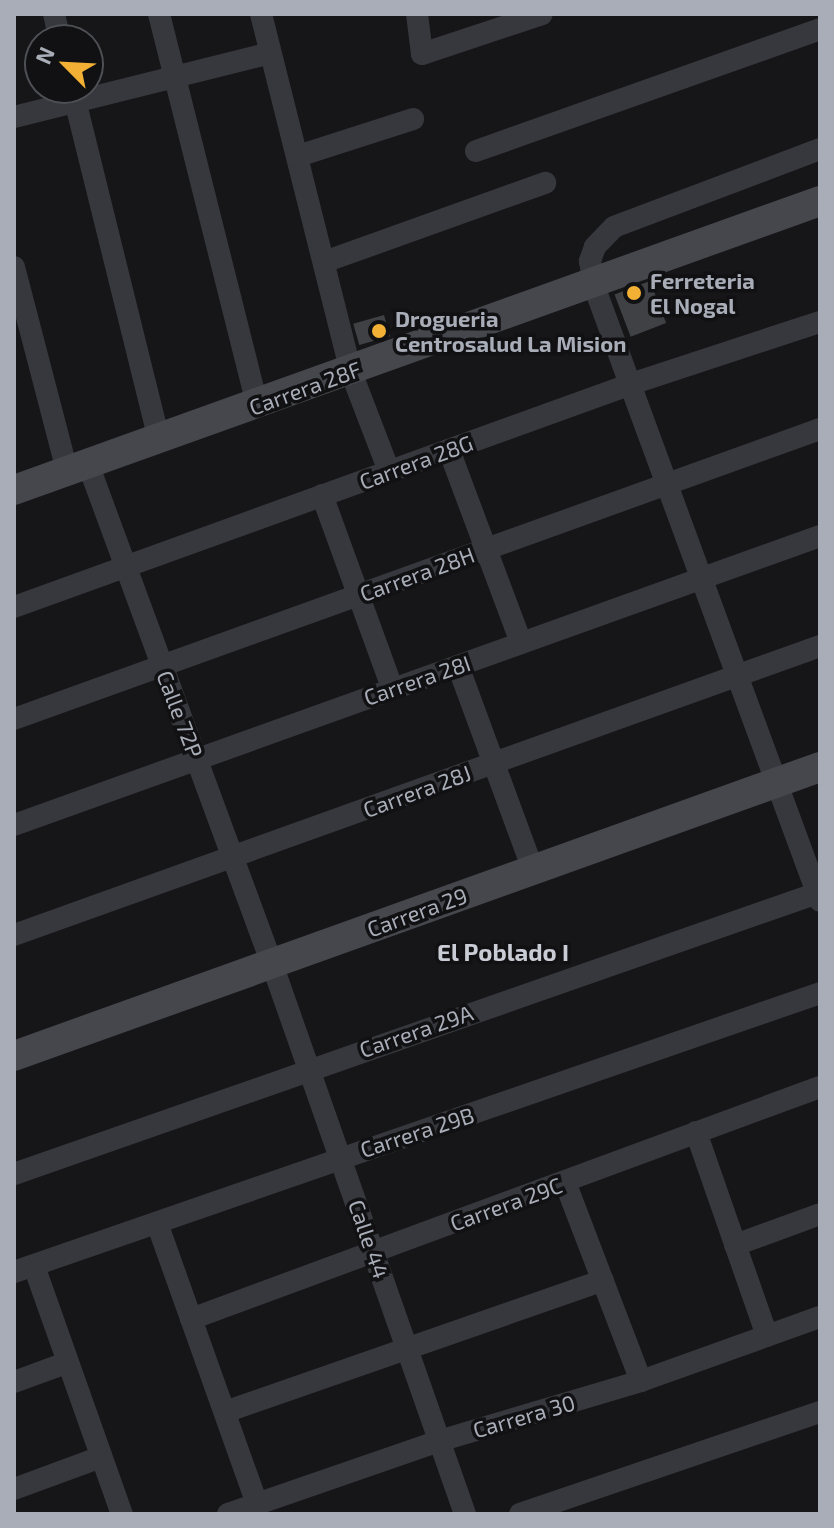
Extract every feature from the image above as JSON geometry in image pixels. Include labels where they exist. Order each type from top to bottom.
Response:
[{"type":"street","points":[[159,14],[257,405]]},
{"type":"street","points":[[261,14],[351,372],[389,471]]},
{"type":"street","points":[[417,14],[422,54],[542,14]]},
{"type":"street","points":[[476,151],[820,29]]},
{"type":"street","points":[[104,91],[175,78],[270,53]]},
{"type":"street","points":[[14,117],[51,104]]},
{"type":"street","points":[[76,104],[159,440]]},
{"type":"street","points":[[298,156],[413,119]]},
{"type":"street","points":[[819,895],[705,577],[594,286],[595,247],[614,227],[820,149]]},
{"type":"street","points":[[324,262],[545,183]]},
{"type":"street","name":"Carrera 28F","points":[[14,490],[594,286],[820,201]]},
{"type":"street","name":"Calle 72P","points":[[14,267],[77,467],[127,567],[272,964]]},
{"type":"street","name":"Carrera 28G","points":[[14,607],[631,384],[820,322]]},
{"type":"street","name":"Carrera 28H","points":[[14,719],[820,429]]},
{"type":"street","points":[[449,450],[521,643]]},
{"type":"street","points":[[322,495],[392,687]]},
{"type":"street","name":"Carrera 28I","points":[[15,821],[198,759],[820,536]]},
{"type":"street","name":"Carrera 28J","points":[[14,935],[820,646]]},
{"type":"street","points":[[458,666],[533,870]]},
{"type":"street","name":"Carrera 29","points":[[14,1056],[820,767]]},
{"type":"street","name":"Carrera 29A","points":[[14,1174],[308,1068],[819,895]]},
{"type":"street","name":"Calle 44","points":[[272,964],[465,1514]]},
{"type":"street","name":"Carrera 29B","points":[[24,1269],[820,993]]},
{"type":"street","name":"Carrera 29C","points":[[191,1319],[820,1087]]},
{"type":"street","points":[[696,1132],[767,1336]]},
{"type":"street","points":[[565,1182],[641,1381]]},
{"type":"street","points":[[735,1245],[820,1214]]},
{"type":"street","points":[[157,1223],[257,1504]]},
{"type":"street","points":[[24,1269],[66,1363],[122,1514]]},
{"type":"street","points":[[225,1412],[603,1280]]},
{"type":"street","name":"Carrera 30","points":[[228,1514],[439,1441],[641,1381],[820,1317]]},
{"type":"street","points":[[14,1382],[66,1363]]},
{"type":"street","points":[[520,1514],[820,1412]]},
{"type":"street","points":[[14,1489],[101,1457]]},
{"type":"building","points":[[650,281],[666,323],[631,337],[615,295]]},
{"type":"building","points":[[384,315],[390,336],[359,345],[353,324]]},
{"type":"place","name":"Ferreteria El Nogal","points":[[634,293]]},
{"type":"place","name":"Drogueria Centrosalud La Mision","points":[[379,331]]},
{"type":"district","name":"El Poblado I","points":[[503,952]]}]
